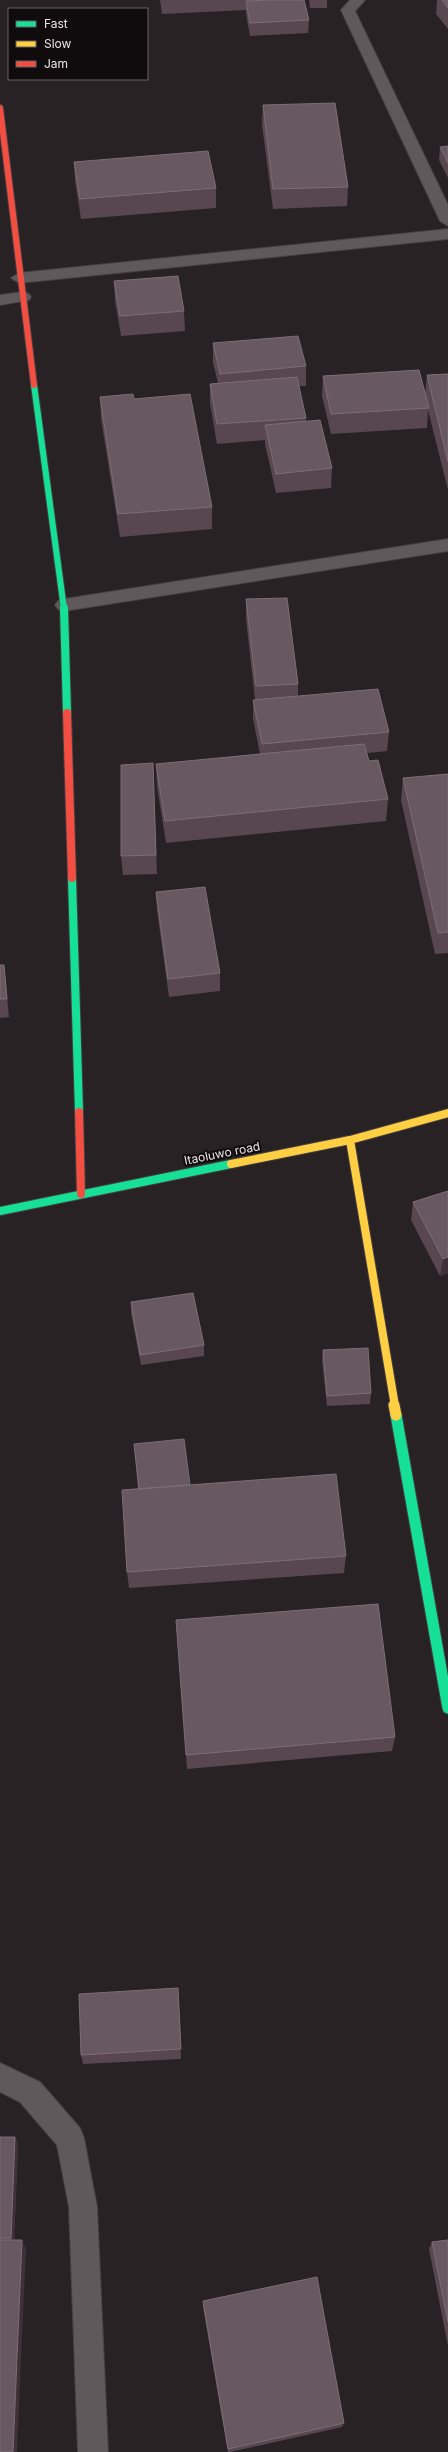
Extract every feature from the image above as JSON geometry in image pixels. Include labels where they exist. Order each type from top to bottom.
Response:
[{"type":"street","points":[[358,0],[348,10],[448,221]]},
{"type":"street","points":[[0,108],[19,278],[23,297],[64,605],[82,1194]]},
{"type":"street","points":[[19,278],[448,234]]},
{"type":"street","points":[[0,300],[23,297]]},
{"type":"street","points":[[64,605],[448,545]]},
{"type":"street","name":"Itaoluwo road","points":[[0,1211],[350,1140],[448,1113]]},
{"type":"street","points":[[350,1140],[408,1488],[448,1708]]},
{"type":"street","points":[[0,2077],[30,2092],[70,2138],[83,2206],[94,2452]]},
{"type":"building","points":[[304,0],[309,20],[250,23],[246,1]]},
{"type":"building","points":[[442,0],[448,0],[448,8]]},
{"type":"building","points":[[335,103],[348,187],[273,189],[263,105]]},
{"type":"building","points":[[448,146],[448,163],[440,147]]},
{"type":"building","points":[[208,151],[216,188],[80,199],[74,162]]},
{"type":"building","points":[[178,276],[184,311],[120,316],[114,281]]},
{"type":"building","points":[[298,336],[306,366],[220,374],[213,343]]},
{"type":"building","points":[[419,370],[429,408],[331,414],[323,376]]},
{"type":"building","points":[[448,374],[448,462],[427,375]]},
{"type":"building","points":[[297,377],[306,418],[217,424],[210,384]]},
{"type":"building","points":[[133,394],[134,399],[190,394],[212,507],[118,514],[100,397]]},
{"type":"building","points":[[320,420],[332,468],[276,474],[265,425]]},
{"type":"building","points":[[287,598],[298,684],[256,686],[246,599]]},
{"type":"building","points":[[378,689],[389,732],[262,744],[253,700]]},
{"type":"building","points":[[364,744],[369,761],[378,760],[388,799],[165,821],[156,764]]},
{"type":"building","points":[[153,763],[156,855],[121,856],[121,765]]},
{"type":"building","points":[[448,774],[448,932],[438,933],[403,778]]},
{"type":"building","points":[[205,887],[220,973],[168,979],[156,892]]},
{"type":"building","points":[[0,965],[4,965],[7,999],[0,999]]},
{"type":"building","points":[[448,1191],[448,1257],[443,1259],[413,1202]]},
{"type":"building","points":[[193,1293],[204,1345],[140,1355],[131,1302]]},
{"type":"building","points":[[368,1348],[371,1393],[327,1396],[323,1350]]},
{"type":"building","points":[[184,1439],[190,1485],[139,1489],[134,1444]]},
{"type":"building","points":[[336,1474],[346,1556],[127,1572],[122,1490]]},
{"type":"building","points":[[378,1604],[395,1737],[186,1755],[176,1620]]},
{"type":"building","points":[[178,1988],[181,2049],[81,2055],[79,1994]]},
{"type":"building","points":[[0,2137],[15,2137],[11,2238],[0,2238]]},
{"type":"building","points":[[0,2240],[22,2240],[13,2452],[0,2452]]},
{"type":"building","points":[[448,2240],[448,2322],[432,2242]]},
{"type":"building","points":[[317,2277],[344,2423],[228,2449],[203,2301]]},
{"type":"traffic: fast","points":[[34,385],[64,605],[67,713]]},
{"type":"traffic: fast","points":[[72,878],[79,1112]]},
{"type":"traffic: fast","points":[[0,1211],[231,1164]]},
{"type":"traffic: fast","points":[[396,1415],[448,1708]]},
{"type":"traffic: slow","points":[[231,1164],[350,1140],[448,1113]]},
{"type":"traffic: slow","points":[[350,1140],[396,1415]]},
{"type":"traffic: jam","points":[[0,108],[34,385]]},
{"type":"traffic: jam","points":[[67,713],[72,878]]},
{"type":"traffic: jam","points":[[79,1112],[81,1194]]}]
